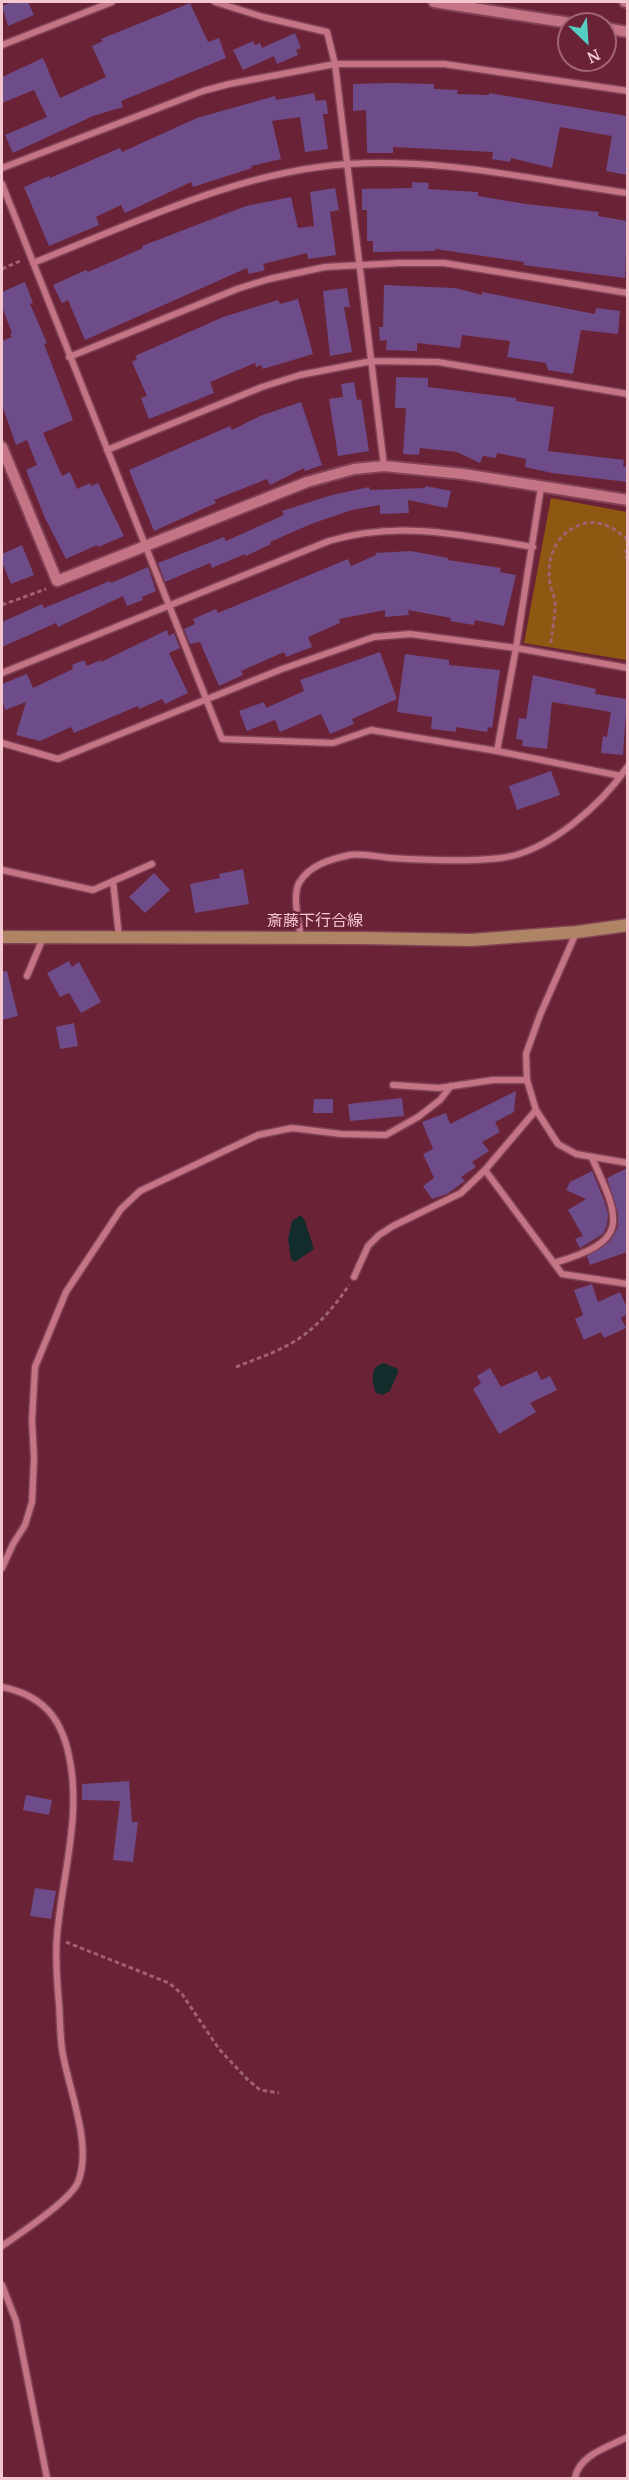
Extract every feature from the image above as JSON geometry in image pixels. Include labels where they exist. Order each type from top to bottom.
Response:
[{"type":"main road","name":"斎藤下行合線","points":[[2,937],[471,940],[577,932],[627,925]]},
{"type":"street","points":[[2,45],[112,2]]},
{"type":"street","points":[[215,2],[263,17],[327,32],[335,64],[384,466]]},
{"type":"street","points":[[434,2],[557,21]]},
{"type":"street","points":[[2,168],[203,91],[335,64],[444,64],[627,91]]},
{"type":"street","points":[[32,260],[233,187],[285,174],[347,164],[462,166],[627,193]]},
{"type":"street","points":[[2,184],[222,739],[333,743],[371,730],[497,750],[621,776]]},
{"type":"street","points":[[69,357],[237,290],[269,279],[325,267],[359,264],[444,263],[627,293]]},
{"type":"street","points":[[107,450],[262,387],[300,375],[372,361],[438,362],[627,394]]},
{"type":"street","points":[[2,447],[57,581],[307,482],[354,469],[384,466],[463,474],[627,500]]},
{"type":"street","points":[[497,750],[533,547],[541,488]]},
{"type":"street","points":[[2,673],[329,541],[375,530],[418,529],[533,547]]},
{"type":"street","points":[[2,743],[58,759],[205,699],[374,637],[410,634],[516,648],[627,668]]},
{"type":"street","points":[[301,938],[298,884],[310,871],[323,862],[352,854],[390,858],[462,859],[502,858],[526,851],[576,821],[603,798],[627,766]]},
{"type":"street","points":[[2,870],[93,890],[152,864]]},
{"type":"street","points":[[112,881],[119,938]]},
{"type":"street","points":[[577,932],[526,1054],[527,1080],[536,1110],[558,1143],[576,1155],[627,1163]]},
{"type":"street","points":[[27,976],[43,937]]},
{"type":"street","points":[[393,1085],[439,1088],[493,1080],[527,1080]]},
{"type":"street","points":[[2,1568],[25,1525],[32,1502],[34,1458],[32,1420],[35,1367],[66,1292],[121,1209],[140,1191],[258,1135],[292,1128],[341,1134],[386,1135],[418,1117],[440,1100],[451,1086]]},
{"type":"street","points":[[354,1277],[368,1246],[379,1235],[460,1193],[485,1170],[536,1110]]},
{"type":"street","points":[[554,1263],[584,1255],[604,1243],[614,1230],[616,1218],[613,1204],[592,1158]]},
{"type":"street","points":[[485,1170],[562,1274],[627,1284]]},
{"type":"street","points":[[2,1687],[21,1691],[37,1700],[54,1716],[69,1755],[74,1817],[56,1938],[62,2049],[84,2158],[77,2185],[46,2215],[2,2246]]},
{"type":"street","points":[[2,2285],[16,2321],[47,2478]]},
{"type":"street","points":[[575,2478],[577,2469],[586,2458],[627,2437]]},
{"type":"path","points":[[2,269],[32,260]]},
{"type":"path","points":[[549,654],[556,604],[549,578],[554,545],[568,531],[588,523],[607,525],[616,530],[627,542]]},
{"type":"path","points":[[627,550],[625,552],[627,561]]},
{"type":"path","points":[[2,605],[52,586],[57,581]]},
{"type":"path","points":[[236,1367],[288,1345],[305,1334],[330,1310],[354,1277]]},
{"type":"path","points":[[56,1938],[170,1983],[182,1994],[219,2049],[247,2079],[260,2090],[279,2092]]},
{"type":"shaded area","points":[[551,498],[627,512],[627,660],[524,643]]},
{"type":"water","points":[[301,1215],[314,1249],[295,1262],[291,1259],[288,1239],[292,1221]]},
{"type":"water","points":[[384,1363],[398,1369],[398,1372],[390,1391],[382,1395],[376,1393],[373,1375],[376,1367]]},
{"type":"building","points":[[12,2],[28,2],[34,15],[8,26],[2,6]]},
{"type":"building","points":[[190,3],[208,42],[219,38],[226,58],[121,101],[123,107],[93,116],[13,153],[5,135],[47,117],[34,90],[2,103],[2,77],[43,58],[60,98],[106,77],[92,46],[103,41],[101,39]]},
{"type":"building","points":[[295,33],[301,48],[296,50],[298,55],[277,64],[274,56],[243,70],[233,50],[253,41],[255,45],[260,43],[262,48]]},
{"type":"building","points":[[353,84],[434,84],[434,89],[458,90],[457,94],[489,95],[489,93],[627,116],[627,175],[606,171],[612,136],[560,127],[552,168],[511,158],[510,162],[492,159],[493,152],[393,147],[393,153],[367,153],[366,110],[353,111]]},
{"type":"building","points":[[314,93],[316,101],[326,100],[328,114],[323,114],[328,149],[305,152],[300,117],[272,121],[281,159],[251,166],[252,168],[193,187],[191,182],[125,213],[121,205],[96,217],[99,225],[49,246],[24,187],[120,148],[122,152],[197,118],[275,96],[276,100]]},
{"type":"building","points":[[412,182],[429,183],[428,189],[478,192],[478,196],[599,212],[598,216],[627,221],[625,278],[523,265],[524,262],[435,249],[435,251],[373,252],[373,241],[367,241],[367,210],[362,210],[362,189],[412,188]]},
{"type":"building","points":[[335,188],[339,210],[330,212],[336,255],[308,259],[307,253],[263,264],[265,270],[249,274],[247,268],[85,340],[68,300],[62,303],[53,285],[143,248],[142,246],[246,206],[291,197],[298,228],[314,226],[310,192]]},
{"type":"building","points":[[25,282],[33,303],[30,304],[47,343],[44,344],[73,420],[43,433],[62,476],[70,472],[77,489],[90,483],[91,486],[98,483],[124,536],[66,559],[45,518],[26,470],[37,465],[27,440],[16,445],[2,405],[2,341],[12,337],[10,334],[12,333],[2,307],[2,292]]},
{"type":"building","points":[[384,285],[455,288],[482,295],[482,292],[595,314],[596,308],[620,311],[618,334],[581,330],[573,374],[548,370],[546,363],[507,357],[510,341],[462,335],[460,348],[417,343],[417,351],[386,350],[387,340],[380,341],[379,327],[383,327]]},
{"type":"building","points":[[347,288],[350,307],[344,307],[352,352],[330,356],[323,291]]},
{"type":"building","points":[[298,299],[313,354],[263,369],[261,365],[256,367],[255,363],[210,382],[214,393],[149,419],[141,398],[147,396],[132,362],[137,359],[135,356],[223,317],[278,300],[280,304]]},
{"type":"building","points":[[396,377],[428,378],[428,387],[516,398],[516,401],[554,407],[548,451],[624,460],[623,466],[627,467],[627,482],[552,473],[525,467],[526,459],[497,453],[496,458],[483,456],[480,463],[457,452],[420,448],[419,455],[403,454],[406,408],[395,408]]},
{"type":"building","points":[[354,382],[357,400],[361,399],[369,451],[338,456],[329,399],[343,397],[341,384]]},
{"type":"building","points":[[301,402],[322,465],[305,471],[304,468],[270,485],[267,479],[214,500],[216,503],[154,531],[129,470],[230,426],[232,430],[260,416]]},
{"type":"building","points":[[426,486],[451,491],[447,508],[408,500],[409,513],[380,514],[380,505],[352,510],[311,524],[270,542],[271,544],[246,556],[245,554],[212,568],[210,563],[165,582],[158,563],[224,537],[226,541],[284,515],[282,511],[332,495],[369,487],[370,490],[425,488]]},
{"type":"building","points":[[22,545],[34,575],[11,584],[2,562],[2,554]]},
{"type":"building","points":[[411,551],[448,558],[448,560],[501,568],[500,572],[516,575],[504,626],[475,620],[474,625],[450,621],[451,618],[408,610],[409,615],[385,617],[385,610],[339,619],[340,623],[308,637],[312,647],[286,657],[284,652],[241,671],[243,675],[219,686],[200,642],[190,644],[184,629],[195,624],[193,619],[216,609],[218,613],[348,559],[351,566],[376,553]]},
{"type":"building","points":[[148,567],[156,591],[142,597],[143,600],[127,606],[123,596],[58,627],[56,623],[2,647],[2,622],[42,604],[44,608]]},
{"type":"building","points":[[167,630],[169,636],[174,633],[180,648],[169,653],[188,693],[165,704],[162,699],[139,709],[138,706],[74,733],[71,727],[40,741],[16,735],[26,702],[5,710],[2,684],[27,674],[33,688],[73,669],[72,665],[84,660],[87,666],[101,660],[101,662]]},
{"type":"building","points":[[380,652],[397,699],[352,719],[354,724],[330,734],[321,714],[280,732],[275,720],[247,731],[239,711],[264,702],[266,708],[304,691],[300,680]]},
{"type":"building","points":[[405,654],[449,660],[449,665],[500,670],[492,728],[488,727],[487,732],[456,727],[456,732],[431,729],[432,717],[397,712]]},
{"type":"building","points":[[533,675],[596,689],[595,694],[627,699],[623,755],[601,753],[603,736],[607,737],[611,712],[552,702],[547,749],[522,746],[523,740],[516,739],[519,718],[526,719]]},
{"type":"building","points":[[551,771],[560,795],[517,810],[509,786]]},
{"type":"building","points":[[243,869],[249,904],[195,913],[190,884],[220,878],[219,874]]},
{"type":"building","points":[[154,873],[170,890],[145,913],[129,897]]},
{"type":"building","points":[[69,961],[72,967],[79,962],[101,1002],[81,1013],[69,993],[60,997],[47,973]]},
{"type":"building","points":[[7,971],[18,1016],[2,1020],[2,972]]},
{"type":"building","points":[[74,1023],[78,1046],[60,1049],[56,1027]]},
{"type":"building","points":[[516,1091],[514,1112],[495,1122],[500,1132],[482,1142],[489,1151],[472,1162],[476,1167],[461,1177],[465,1181],[447,1194],[432,1199],[423,1186],[434,1178],[423,1154],[433,1149],[422,1122],[446,1113],[450,1124]]},
{"type":"building","points":[[402,1098],[404,1116],[350,1121],[348,1104]]},
{"type":"building","points":[[314,1099],[333,1099],[333,1113],[313,1113]]},
{"type":"building","points":[[627,1168],[627,1252],[590,1265],[587,1256],[610,1241],[618,1227],[618,1213],[607,1178]]},
{"type":"building","points":[[592,1171],[608,1214],[607,1225],[603,1234],[580,1248],[575,1239],[583,1236],[568,1210],[586,1199],[566,1190],[570,1182]]},
{"type":"building","points":[[592,1284],[598,1302],[620,1292],[627,1308],[627,1314],[621,1318],[626,1328],[604,1338],[601,1332],[584,1340],[575,1319],[583,1315],[574,1290]]},
{"type":"building","points":[[490,1368],[501,1387],[537,1371],[541,1380],[550,1376],[557,1390],[530,1403],[536,1412],[499,1434],[473,1389],[481,1383],[477,1376]]},
{"type":"building","points":[[129,1781],[132,1822],[138,1822],[133,1862],[113,1860],[120,1801],[82,1800],[82,1784]]},
{"type":"building","points":[[26,1795],[52,1800],[49,1815],[23,1810]]},
{"type":"building","points":[[35,1888],[56,1891],[51,1919],[30,1916]]}]
